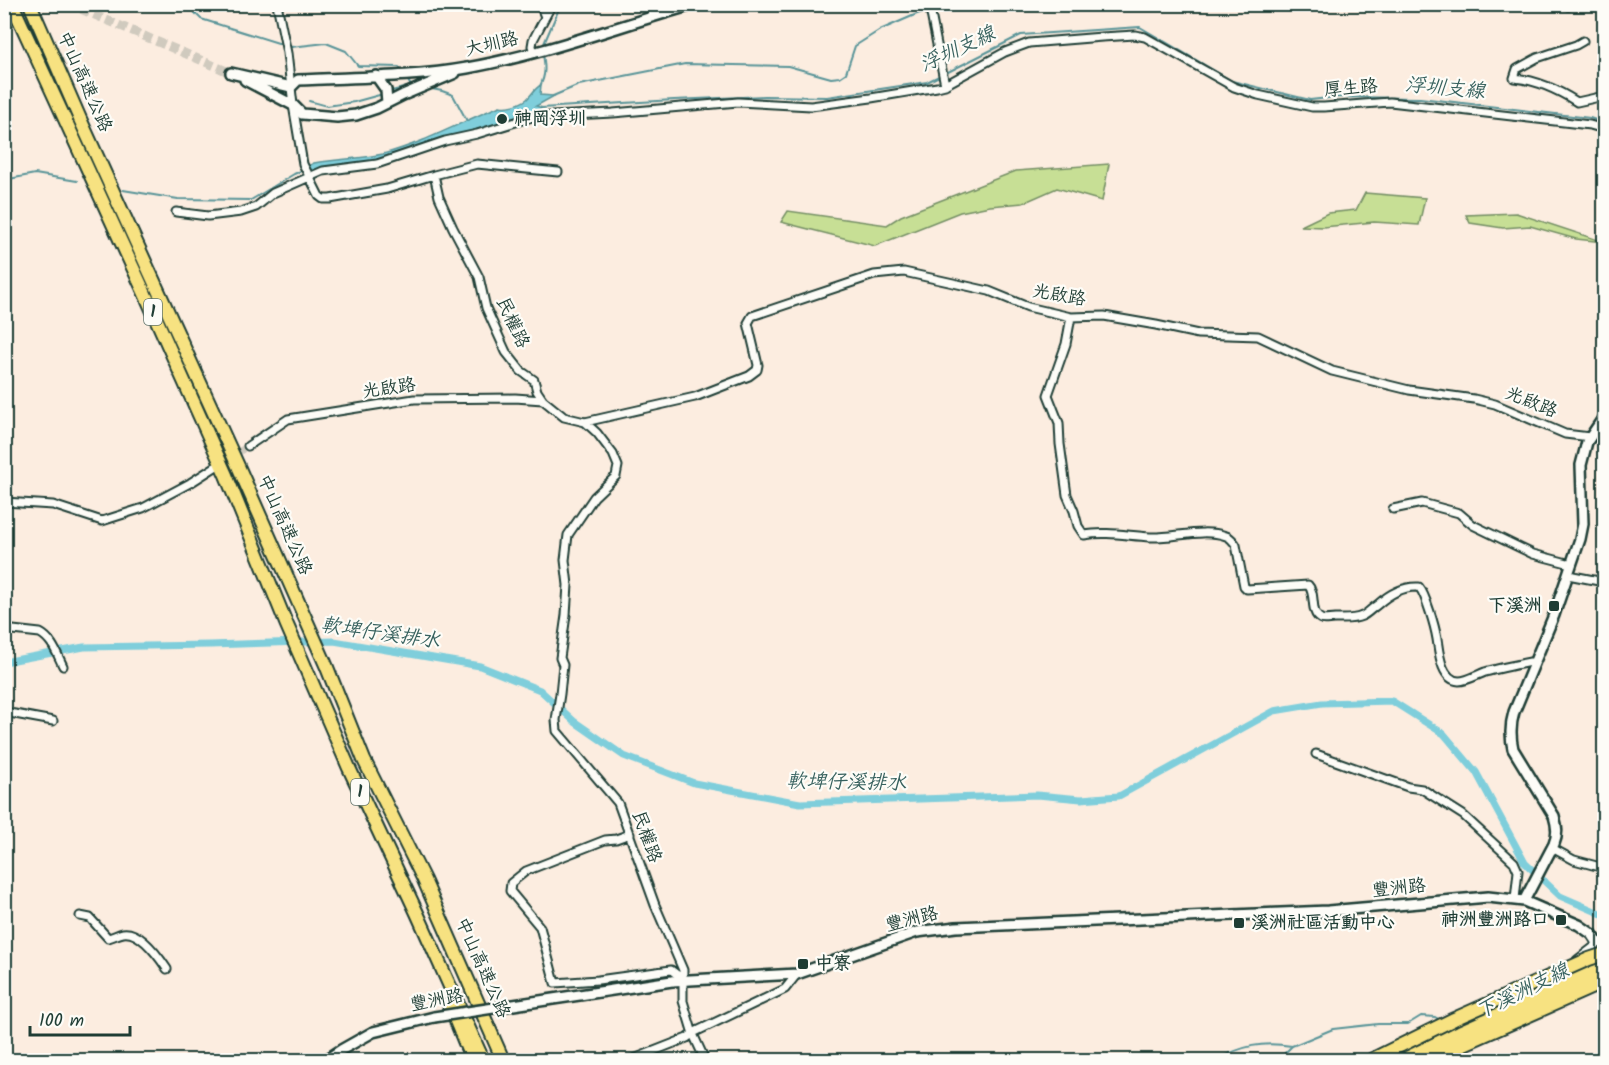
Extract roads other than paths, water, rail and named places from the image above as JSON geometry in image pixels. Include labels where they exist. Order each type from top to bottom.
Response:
[{"type":"highway","name":"中山高速公路","points":[[12,4],[226,475],[286,623],[349,768],[483,1060]]},
{"type":"highway","name":"中山高速公路","points":[[30,4],[220,425],[326,665],[364,760],[424,880],[503,1060]]},
{"type":"highway","points":[[424,880],[434,891],[512,1060]]},
{"type":"highway","points":[[417,913],[437,974],[472,1060]]},
{"type":"highway","points":[[1373,1060],[1454,1019],[1589,959],[1603,949]]},
{"type":"highway","points":[[1386,1060],[1605,960]]},
{"type":"highway","points":[[1412,1060],[1555,993],[1605,973]]},
{"type":"highway","points":[[1432,1060],[1605,982]]},
{"type":"street","points":[[277,4],[287,54],[303,164],[319,196],[323,199],[387,189],[477,164],[558,172]]},
{"type":"street","points":[[540,4],[545,17]]},
{"type":"street","points":[[540,50],[532,46],[533,40],[552,4]]},
{"type":"street","points":[[651,4],[651,17]]},
{"type":"street","name":"大圳路","points":[[291,87],[298,80],[403,75],[469,68],[540,50],[696,4]]},
{"type":"street","points":[[176,212],[208,216],[241,212],[259,206],[273,192],[308,175],[377,164],[445,141],[532,117],[613,113],[738,102],[812,106],[899,94],[944,78],[930,8]]},
{"type":"street","name":"厚生路","points":[[944,78],[1029,43],[1140,36],[1150,39],[1234,87],[1257,95],[1312,107],[1390,102],[1590,125],[1605,129]]},
{"type":"street","points":[[1583,41],[1537,58],[1517,69],[1514,78],[1547,86],[1577,102],[1605,96]]},
{"type":"street","points":[[291,87],[231,73],[293,105],[302,114],[337,117],[356,115],[376,108],[387,97],[422,88],[469,68]]},
{"type":"street","points":[[376,76],[387,97]]},
{"type":"street","name":"民權路","points":[[434,175],[439,197],[479,277],[486,308],[506,352],[521,371],[534,380],[543,400],[564,417],[585,422],[597,433],[613,454],[618,466],[616,476],[594,496],[568,535],[565,560],[568,585],[560,658],[563,665],[556,720],[557,731],[618,803],[655,905],[683,970],[683,1001],[693,1034],[705,1060]]},
{"type":"street","name":"光啟路","points":[[585,422],[695,398],[749,376],[757,370],[758,365],[748,323],[752,316],[874,276],[904,272],[989,291],[1028,307],[1071,317],[1104,316],[1198,334],[1258,336],[1332,371],[1409,390],[1496,404],[1565,434],[1590,436]]},
{"type":"street","points":[[1071,317],[1066,344],[1047,395],[1059,423],[1065,484],[1078,526],[1084,535],[1101,532],[1151,537],[1196,534],[1228,536],[1236,545],[1245,588],[1248,590],[1308,585],[1313,592],[1315,610],[1318,617],[1322,619],[1348,620],[1360,617],[1398,590],[1419,587],[1437,639],[1437,648],[1445,671],[1451,679],[1461,681],[1487,672],[1530,662],[1534,664]]},
{"type":"street","name":"光啟路","points":[[248,446],[288,419],[414,399],[543,400]]},
{"type":"street","points":[[1522,897],[1551,850],[1557,835],[1555,821],[1513,749],[1512,719],[1568,575],[1582,529],[1581,465],[1590,436],[1605,417]]},
{"type":"street","points":[[4,502],[52,506],[102,521],[142,508],[215,467]]},
{"type":"street","points":[[1393,509],[1422,503],[1459,513],[1473,525],[1533,554],[1571,564]]},
{"type":"street","points":[[1568,575],[1605,582]]},
{"type":"street","points":[[4,628],[45,635],[63,666]]},
{"type":"street","points":[[4,712],[52,721]]},
{"type":"street","points":[[1316,754],[1408,787],[1422,789],[1462,815],[1514,862],[1518,871],[1522,897]]},
{"type":"street","points":[[630,834],[605,840],[526,871],[512,882],[510,891],[540,927],[555,983],[598,980],[671,970],[683,979]]},
{"type":"street","points":[[1551,850],[1574,860],[1605,868]]},
{"type":"street","name":"豐洲路","points":[[326,1060],[374,1032],[434,1017],[683,979],[797,974],[916,932],[956,927],[1328,911],[1488,897],[1522,897]]},
{"type":"street","points":[[1373,1060],[1450,1020],[1603,949],[1592,934],[1579,925],[1522,897]]},
{"type":"street","points":[[80,916],[90,918],[108,938],[124,933],[135,935],[158,956],[167,969]]},
{"type":"street","points":[[631,1060],[687,1038],[785,989],[797,974]]},
{"type":"water","points":[[541,85],[540,95],[554,96],[536,106],[543,108],[379,163],[309,171],[308,166],[314,163],[375,156],[413,144],[500,106],[510,106],[521,102]]},
{"type":"waterway","points":[[156,4],[160,6],[166,4]]},
{"type":"waterway","points":[[186,4],[201,19],[291,47],[326,43],[346,51],[358,66],[399,67],[402,71]]},
{"type":"waterway","points":[[543,46],[561,4]]},
{"type":"waterway","points":[[553,96],[579,85],[685,64],[788,66],[831,78],[840,77],[846,73],[855,46],[880,30],[945,4]]},
{"type":"waterway","name":"浮圳支線","points":[[946,73],[1021,35],[1140,27],[1232,81],[1310,100],[1338,97],[1420,98],[1590,118],[1604,123]]},
{"type":"waterway","points":[[540,86],[544,70],[543,54]]},
{"type":"waterway","name":"浮圳支線","points":[[541,108],[765,96],[827,97],[927,82],[941,75]]},
{"type":"waterway","points":[[407,79],[411,86],[415,86]]},
{"type":"waterway","points":[[388,92],[411,86]]},
{"type":"waterway","points":[[427,88],[453,95],[467,121]]},
{"type":"waterway","points":[[309,101],[327,106],[383,94]]},
{"type":"waterway","points":[[123,190],[178,199],[251,200],[303,170]]},
{"type":"waterway","points":[[4,180],[35,174],[77,181]]},
{"type":"waterway","name":"軟埤仔溪排水","points":[[4,662],[84,647],[334,641],[480,666],[540,690],[575,722],[624,756],[694,783],[800,803],[1037,795],[1081,799],[1119,796],[1274,711],[1322,703],[1392,701],[1444,734],[1476,772],[1525,863],[1560,896],[1604,915]]},
{"type":"waterway","name":"下溪洲支線","points":[[1278,1060],[1292,1046],[1333,1029],[1378,1024],[1408,1024],[1421,1016],[1435,1017],[1442,1021]]},
{"type":"waterway","points":[[1215,1060],[1252,1046],[1271,1044],[1292,1046]]},
{"type":"tunnel","points":[[69,4],[231,73]]},
{"type":"tunnel","points":[[220,464],[248,446]]},
{"type":"place","name":"神岡浮圳","points":[[502,119]]},
{"type":"place","name":"下溪洲","points":[[1554,606]]},
{"type":"place","name":"神洲豐洲路口","points":[[1561,920]]},
{"type":"place","name":"溪洲社區活動中心","points":[[1239,923]]},
{"type":"place","name":"中寮","points":[[803,964]]}]
